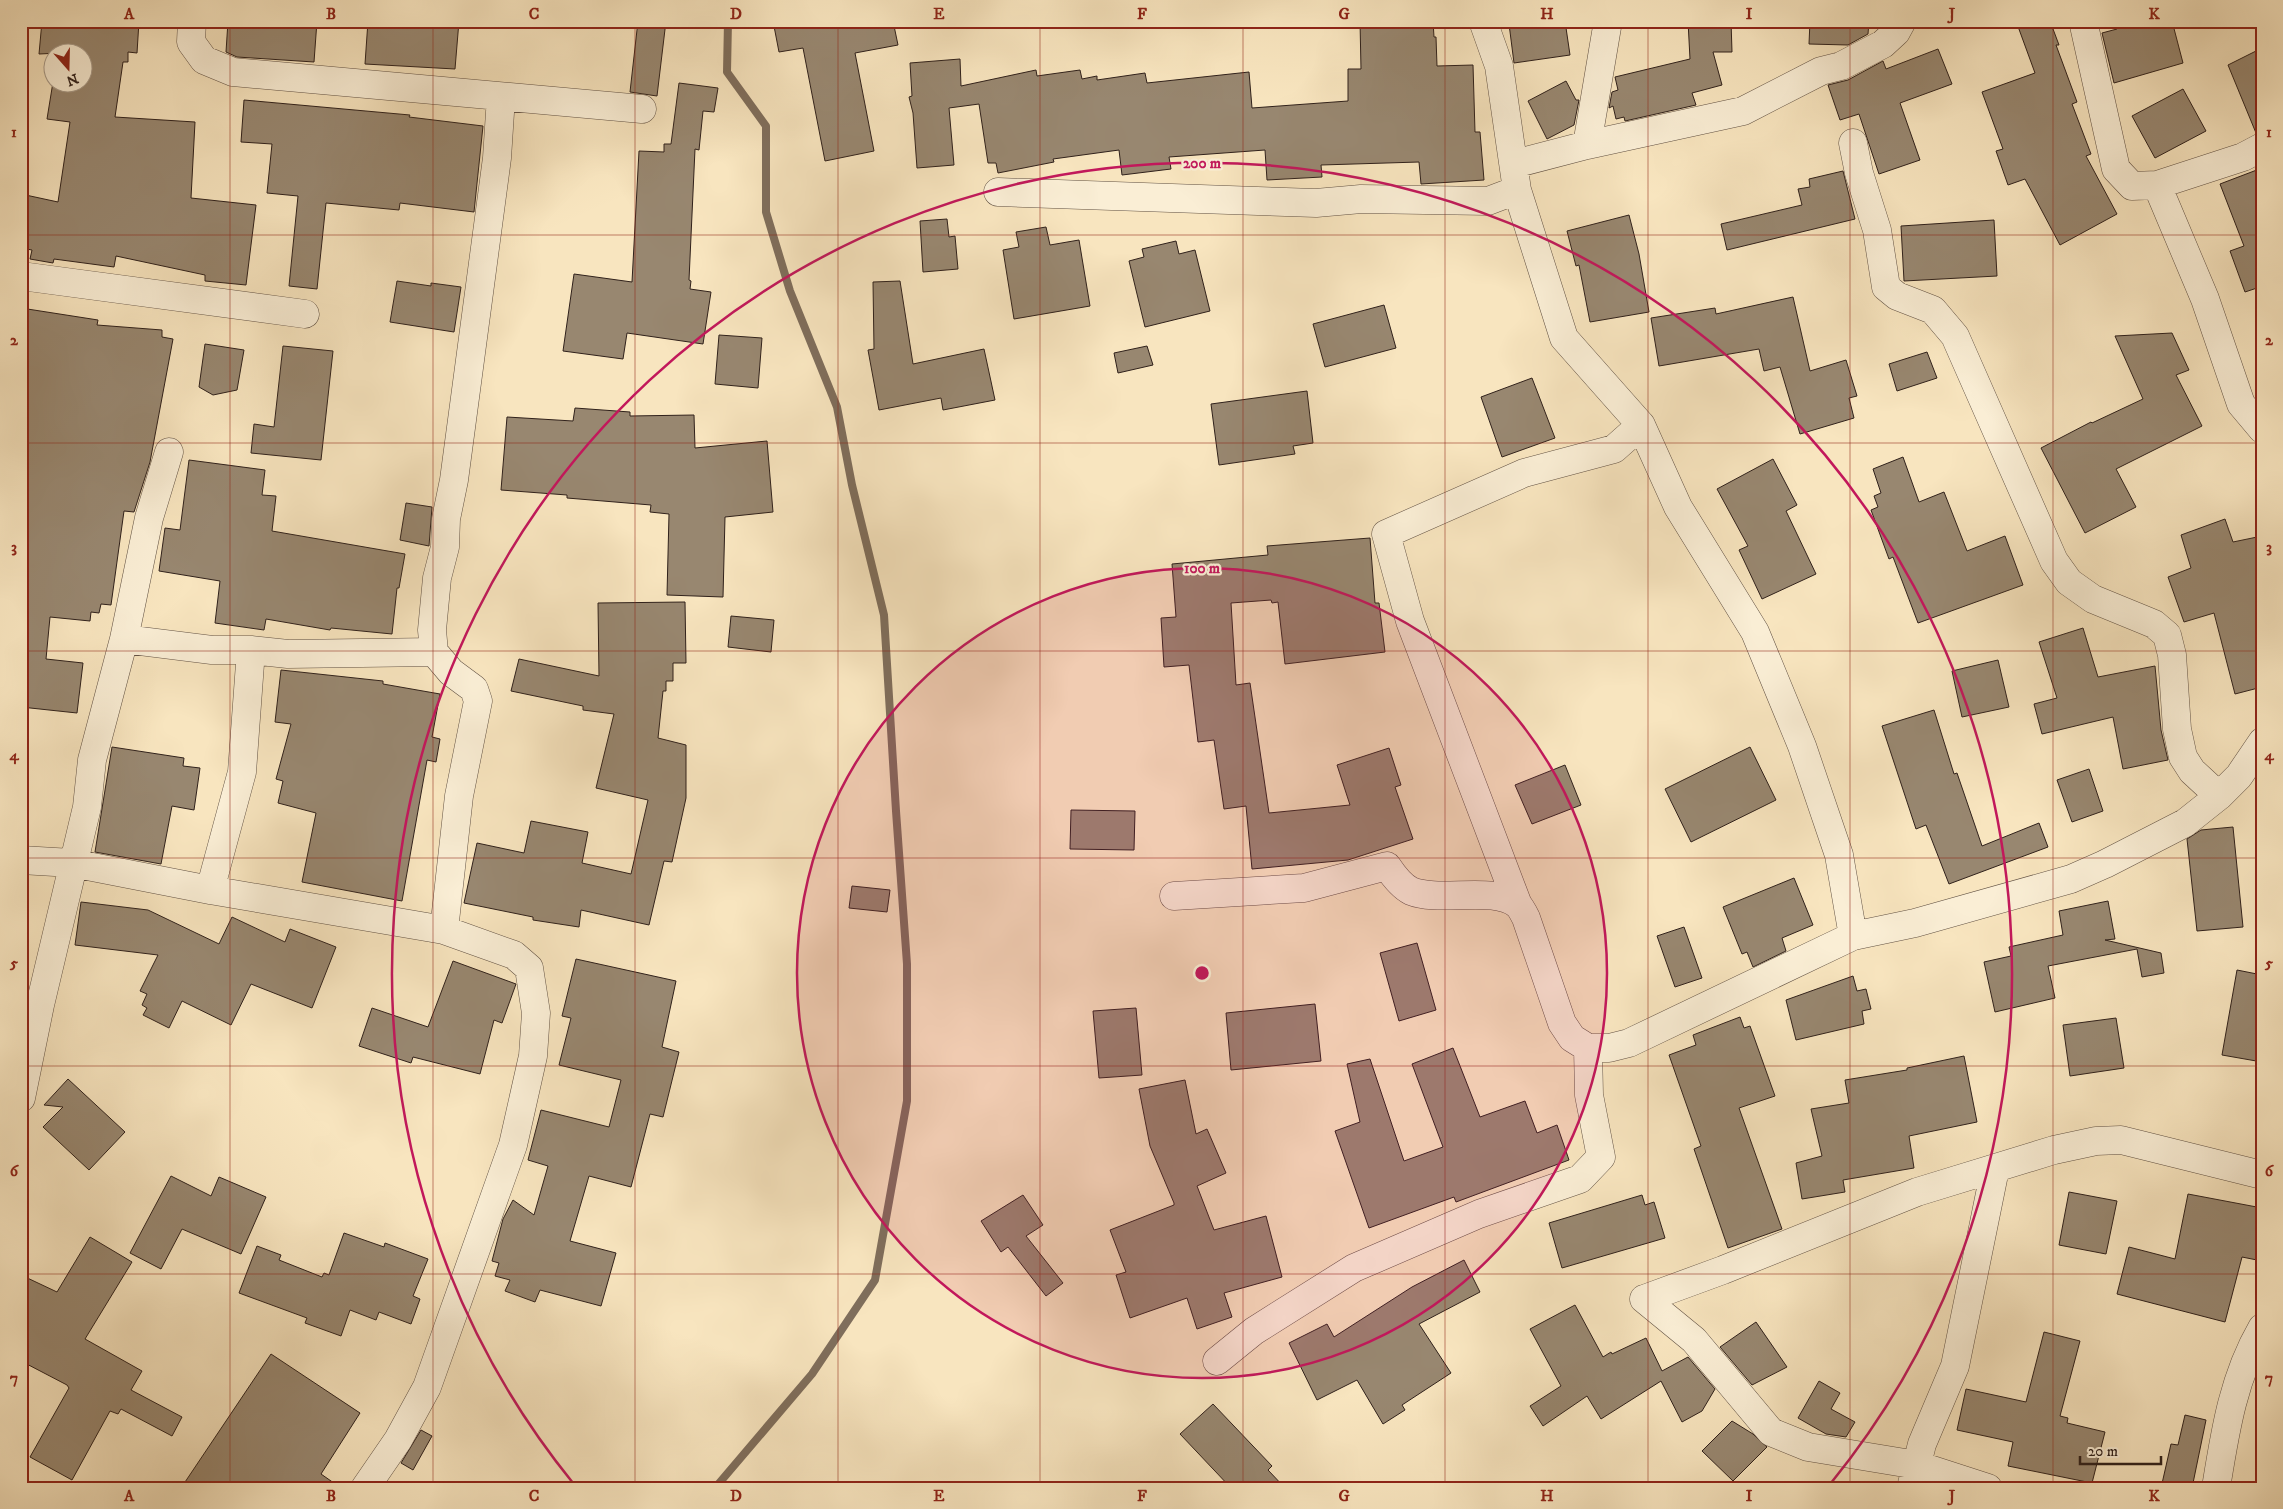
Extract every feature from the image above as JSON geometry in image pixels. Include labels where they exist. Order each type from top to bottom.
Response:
[{"type":"street","points":[[192,21],[192,42],[204,60],[233,72],[642,109]]},
{"type":"street","points":[[1483,21],[1499,66],[1515,177],[1564,338],[1641,425],[1678,507],[1755,632],[1802,746],[1839,855],[1853,936]]},
{"type":"street","points":[[1587,145],[1608,21]]},
{"type":"street","points":[[998,192],[1316,203],[1361,199],[1488,201],[1515,177],[1587,145],[1743,111],[1821,71],[1841,66],[1883,44],[1896,32],[1902,21]]},
{"type":"street","points":[[2083,21],[2116,169],[2132,186],[2157,185],[2243,157],[2262,147]]},
{"type":"street","points":[[444,930],[459,796],[478,701],[474,689],[451,672],[434,652],[432,630],[437,578],[445,547],[446,519],[454,480],[496,168],[501,97]]},
{"type":"street","points":[[1853,143],[1859,173],[1877,230],[1886,288],[1897,296],[1933,310],[1955,336],[2054,561],[2068,582],[2093,599],[2154,624],[2168,635],[2172,655],[2178,730],[2183,757],[2192,771],[2219,796]]},
{"type":"street","points":[[2157,185],[2206,300],[2242,404],[2262,429]]},
{"type":"street","points":[[21,276],[305,314]]},
{"type":"street","points":[[1641,425],[1614,449],[1524,473],[1386,534],[1410,621],[1518,905],[1526,918],[1562,1023],[1572,1038],[1588,1048],[1610,1048],[1629,1043],[1853,936],[1915,923],[2071,879],[2105,864],[2185,823],[2219,796],[2239,776],[2262,742]]},
{"type":"street","points":[[21,1098],[86,807],[92,760],[124,639],[149,518],[168,452]]},
{"type":"street","points":[[124,639],[212,650],[251,650],[288,654],[434,652]]},
{"type":"street","points":[[210,890],[242,772],[251,650]]},
{"type":"street","points":[[21,860],[72,864],[444,930],[514,955],[529,968],[536,1012],[533,1056],[513,1145],[427,1387],[398,1440],[365,1488]]},
{"type":"street","points":[[1174,896],[1304,888],[1387,866],[1396,879],[1410,891],[1428,895],[1502,897],[1518,905]]},
{"type":"street","points":[[1217,1360],[1254,1331],[1354,1268],[1479,1214],[1580,1178],[1601,1157],[1589,1095],[1588,1048]]},
{"type":"street","points":[[1988,1488],[1914,1476],[1808,1447],[1771,1432],[1694,1340],[1644,1299],[1723,1270],[1918,1192],[2079,1144],[2121,1140],[2262,1175]]},
{"type":"street","points":[[1914,1476],[1922,1444],[1955,1366],[1995,1169]]},
{"type":"street","points":[[2216,1488],[2228,1414],[2251,1348],[2262,1328]]},
{"type":"building","points":[[42,21],[139,21],[137,53],[128,52],[128,62],[123,62],[115,117],[195,122],[191,198],[256,205],[246,285],[205,281],[205,275],[116,256],[114,267],[54,259],[53,263],[30,259],[32,250],[21,248],[21,194],[58,202],[70,122],[47,119],[51,92],[92,92],[92,42],[42,42],[42,54],[39,54]]},
{"type":"building","points":[[228,21],[317,21],[314,62],[237,57],[226,52]]},
{"type":"building","points":[[368,21],[459,21],[455,69],[365,64]]},
{"type":"building","points":[[638,21],[666,21],[657,96],[630,92]]},
{"type":"building","points":[[773,21],[893,21],[898,45],[855,53],[874,151],[825,161],[803,48],[779,52]]},
{"type":"building","points":[[1360,21],[1433,21],[1434,37],[1436,37],[1437,66],[1473,65],[1475,132],[1480,132],[1484,180],[1421,184],[1419,162],[1321,165],[1322,177],[1267,180],[1265,150],[1169,157],[1171,169],[1122,175],[1119,150],[1053,159],[1054,162],[998,173],[996,163],[988,163],[979,104],[949,108],[954,165],[917,168],[913,113],[909,97],[912,96],[910,63],[960,59],[961,86],[1036,70],[1037,76],[1080,70],[1082,79],[1097,76],[1097,80],[1145,73],[1147,83],[1249,72],[1252,108],[1348,101],[1348,69],[1361,69]]},
{"type":"building","points":[[1530,21],[1565,21],[1570,55],[1514,63],[1509,24]]},
{"type":"building","points":[[1688,21],[1731,21],[1732,52],[1713,52],[1722,85],[1692,93],[1696,105],[1625,121],[1624,117],[1616,119],[1613,106],[1609,108],[1612,92],[1618,90],[1615,77],[1690,59]]},
{"type":"building","points":[[1810,21],[1869,21],[1868,34],[1848,45],[1809,44]]},
{"type":"building","points":[[2016,21],[2050,21],[2059,45],[2056,45],[2077,102],[2072,104],[2091,154],[2086,156],[2117,214],[2060,245],[2025,179],[2008,185],[1996,151],[2003,149],[1982,92],[2035,73]]},
{"type":"building","points":[[2114,21],[2172,21],[2183,63],[2114,83],[2102,33],[2117,29]]},
{"type":"building","points":[[2262,48],[2262,132],[2256,133],[2228,65]]},
{"type":"building","points":[[1938,49],[1952,84],[1900,103],[1920,160],[1879,174],[1859,114],[1840,120],[1828,85],[1848,80],[1883,61],[1886,69]]},
{"type":"building","points":[[1566,81],[1576,100],[1579,100],[1574,125],[1547,139],[1528,101]]},
{"type":"building","points":[[679,83],[718,88],[714,112],[703,111],[699,150],[695,149],[689,280],[691,281],[690,289],[711,292],[703,344],[627,333],[623,359],[563,351],[574,274],[632,282],[639,151],[664,152],[664,144],[671,144]]},
{"type":"building","points":[[2183,89],[2206,131],[2155,158],[2132,116]]},
{"type":"building","points":[[244,100],[410,115],[409,117],[483,126],[474,212],[400,203],[399,210],[326,203],[317,289],[289,286],[298,196],[267,193],[272,144],[241,142]]},
{"type":"building","points":[[2262,168],[2262,288],[2245,292],[2230,251],[2244,246],[2220,184]]},
{"type":"building","points":[[1843,171],[1855,219],[1727,250],[1721,224],[1802,205],[1798,189],[1810,187],[1809,179]]},
{"type":"building","points":[[1629,215],[1639,254],[1649,312],[1590,322],[1579,265],[1576,266],[1567,231]]},
{"type":"building","points":[[947,219],[949,237],[955,236],[958,269],[923,272],[920,221]]},
{"type":"building","points":[[1994,220],[1997,276],[1904,281],[1901,226]]},
{"type":"building","points":[[1046,227],[1050,245],[1079,240],[1090,306],[1014,319],[1003,250],[1019,247],[1016,232]]},
{"type":"building","points":[[1176,241],[1179,254],[1195,250],[1210,311],[1145,327],[1129,261],[1144,257],[1142,249]]},
{"type":"building","points":[[397,281],[431,286],[431,283],[461,287],[454,332],[390,322]]},
{"type":"building","points":[[900,281],[913,364],[984,349],[995,400],[943,410],[941,398],[879,410],[868,350],[874,349],[873,282]]},
{"type":"building","points":[[1793,297],[1810,371],[1846,360],[1857,396],[1849,398],[1854,418],[1800,434],[1780,367],[1764,371],[1759,349],[1659,366],[1651,318],[1715,308],[1716,314]]},
{"type":"building","points":[[1384,305],[1396,348],[1325,367],[1313,324]]},
{"type":"building","points":[[21,308],[98,320],[97,325],[162,330],[162,337],[173,339],[150,462],[134,512],[124,511],[111,605],[101,604],[99,613],[91,612],[90,621],[50,617],[46,659],[83,663],[77,713],[21,707]]},
{"type":"building","points":[[2172,333],[2189,370],[2176,375],[2202,426],[2116,469],[2136,507],[2085,533],[2041,448],[2091,422],[2143,399],[2115,336]]},
{"type":"building","points":[[719,335],[762,338],[758,388],[715,384]]},
{"type":"building","points":[[205,344],[244,350],[237,390],[213,395],[199,387]]},
{"type":"building","points":[[283,346],[333,351],[321,460],[251,453],[254,424],[274,427]]},
{"type":"building","points":[[1147,346],[1153,365],[1118,373],[1114,353]]},
{"type":"building","points":[[1927,352],[1937,378],[1897,391],[1889,364]]},
{"type":"building","points":[[1532,378],[1555,438],[1502,457],[1481,397]]},
{"type":"building","points":[[1307,391],[1313,443],[1293,446],[1295,454],[1219,465],[1211,404]]},
{"type":"building","points":[[575,408],[630,412],[630,416],[694,415],[695,448],[767,441],[773,512],[725,517],[723,597],[667,595],[669,514],[650,512],[651,505],[567,498],[567,495],[501,490],[507,417],[573,421]]},
{"type":"building","points":[[1903,457],[1919,502],[1944,492],[1967,551],[2005,536],[2023,585],[1918,623],[1893,557],[1889,559],[1871,510],[1878,507],[1874,496],[1881,493],[1873,469]]},
{"type":"building","points":[[1773,459],[1797,505],[1786,511],[1816,574],[1762,599],[1739,550],[1748,546],[1717,489]]},
{"type":"building","points":[[189,460],[265,470],[262,495],[276,496],[272,531],[405,554],[399,588],[397,588],[392,634],[331,628],[330,630],[266,619],[264,630],[215,623],[220,581],[159,571],[165,528],[180,530]]},
{"type":"building","points":[[406,503],[432,507],[429,546],[400,540]]},
{"type":"building","points":[[2225,519],[2233,542],[2262,536],[2262,687],[2235,694],[2214,613],[2184,622],[2168,577],[2191,568],[2181,535]]},
{"type":"building","points":[[1370,538],[1375,603],[1379,603],[1385,652],[1285,664],[1278,602],[1272,603],[1271,600],[1231,603],[1236,685],[1250,683],[1269,813],[1350,805],[1337,765],[1389,748],[1401,785],[1395,787],[1413,839],[1348,860],[1252,869],[1246,806],[1224,809],[1214,740],[1198,742],[1189,665],[1164,667],[1161,618],[1176,617],[1172,564],[1268,555],[1267,546]]},
{"type":"building","points":[[685,602],[686,663],[673,663],[673,681],[666,681],[666,691],[663,691],[658,738],[686,745],[686,798],[672,862],[664,861],[649,925],[581,910],[579,927],[533,920],[533,917],[464,903],[477,843],[524,853],[531,821],[588,832],[582,863],[631,874],[648,800],[596,788],[614,714],[583,710],[583,706],[511,691],[519,659],[599,676],[598,603]]},
{"type":"building","points":[[731,616],[774,620],[771,652],[728,647]]},
{"type":"building","points":[[2083,628],[2098,677],[2155,666],[2161,730],[2168,760],[2123,769],[2113,717],[2042,734],[2034,704],[2057,698],[2039,642]]},
{"type":"building","points":[[1998,660],[2009,707],[1962,717],[1952,671]]},
{"type":"building","points":[[281,670],[383,681],[383,684],[440,694],[432,737],[440,739],[436,762],[427,760],[402,901],[302,882],[316,813],[278,803],[283,781],[276,779],[291,724],[275,722]]},
{"type":"building","points":[[1934,710],[1954,774],[1957,773],[1982,846],[2039,823],[2048,847],[1949,884],[1926,825],[1916,829],[1882,726]]},
{"type":"building","points":[[112,747],[184,758],[183,766],[200,768],[194,810],[172,806],[161,864],[95,852]]},
{"type":"building","points":[[1750,747],[1776,800],[1691,842],[1665,789]]},
{"type":"building","points":[[1565,765],[1581,805],[1532,824],[1515,785]]},
{"type":"building","points":[[2089,769],[2103,811],[2072,822],[2057,780]]},
{"type":"building","points":[[1071,810],[1135,811],[1134,850],[1070,849]]},
{"type":"building","points":[[2233,827],[2243,927],[2197,931],[2187,839],[2201,830]]},
{"type":"building","points":[[1794,878],[1813,925],[1782,938],[1786,951],[1753,967],[1747,952],[1742,954],[1723,907]]},
{"type":"building","points":[[852,886],[890,890],[887,912],[849,908]]},
{"type":"building","points":[[2108,901],[2115,939],[2105,940],[2161,953],[2164,973],[2142,977],[2137,949],[2048,966],[2055,998],[1995,1012],[1984,962],[2011,956],[2009,947],[2063,935],[2059,911]]},
{"type":"building","points":[[81,902],[148,910],[219,944],[232,917],[285,942],[290,929],[336,947],[312,1008],[251,984],[231,1025],[182,1001],[169,1028],[143,1015],[147,1008],[142,1005],[147,994],[140,991],[158,955],[75,945]]},
{"type":"building","points":[[1684,927],[1702,978],[1675,987],[1657,936]]},
{"type":"building","points":[[1417,943],[1436,1010],[1399,1021],[1380,953]]},
{"type":"building","points":[[576,959],[676,981],[662,1047],[679,1052],[663,1117],[650,1114],[631,1187],[589,1176],[570,1241],[616,1253],[601,1306],[540,1290],[535,1302],[505,1291],[510,1280],[495,1276],[499,1263],[492,1261],[503,1219],[513,1200],[534,1215],[548,1166],[528,1160],[541,1110],[609,1127],[621,1080],[559,1065],[571,1018],[562,1016]]},
{"type":"building","points":[[453,961],[516,984],[502,1023],[494,1020],[480,1074],[413,1057],[411,1063],[359,1046],[372,1008],[428,1027]]},
{"type":"building","points":[[2237,970],[2262,975],[2262,1062],[2222,1055]]},
{"type":"building","points":[[1853,976],[1857,991],[1866,989],[1871,1009],[1862,1011],[1864,1024],[1796,1040],[1786,1000]]},
{"type":"building","points":[[1315,1004],[1321,1061],[1231,1070],[1226,1013]]},
{"type":"building","points":[[1136,1008],[1142,1075],[1099,1078],[1093,1011]]},
{"type":"building","points":[[1740,1017],[1744,1028],[1750,1026],[1775,1096],[1739,1108],[1782,1229],[1728,1248],[1694,1149],[1701,1146],[1669,1055],[1696,1045],[1693,1035]]},
{"type":"building","points":[[2116,1018],[2124,1068],[2070,1076],[2063,1025]]},
{"type":"building","points":[[1453,1048],[1480,1117],[1525,1101],[1537,1133],[1557,1125],[1569,1160],[1456,1202],[1454,1197],[1369,1228],[1335,1131],[1360,1122],[1347,1064],[1370,1059],[1404,1161],[1443,1147],[1412,1064]]},
{"type":"building","points":[[1964,1056],[1977,1122],[1909,1136],[1914,1168],[1843,1180],[1845,1192],[1802,1199],[1796,1163],[1822,1156],[1811,1109],[1849,1103],[1845,1080],[1907,1070],[1907,1068]]},
{"type":"building","points":[[68,1079],[125,1132],[89,1170],[43,1127],[63,1107],[44,1105]]},
{"type":"building","points":[[1185,1080],[1196,1134],[1207,1129],[1226,1173],[1197,1186],[1214,1230],[1266,1216],[1282,1277],[1224,1293],[1232,1317],[1197,1329],[1187,1298],[1130,1318],[1116,1275],[1126,1272],[1110,1230],[1174,1205],[1150,1146],[1139,1089]]},
{"type":"building","points":[[171,1176],[211,1196],[219,1177],[266,1197],[241,1254],[182,1229],[161,1269],[130,1253]]},
{"type":"building","points":[[2069,1192],[2117,1201],[2106,1254],[2059,1245]]},
{"type":"building","points":[[2188,1194],[2262,1208],[2262,1261],[2242,1257],[2225,1322],[2117,1294],[2129,1247],[2175,1259]]},
{"type":"building","points":[[1023,1195],[1043,1225],[1026,1236],[1063,1283],[1046,1296],[1008,1247],[1001,1252],[981,1221]]},
{"type":"building","points":[[1642,1195],[1645,1205],[1654,1202],[1665,1238],[1562,1268],[1549,1223]]},
{"type":"building","points":[[344,1233],[384,1247],[385,1243],[428,1259],[413,1296],[420,1299],[411,1324],[379,1312],[376,1320],[350,1310],[341,1336],[305,1323],[307,1318],[239,1293],[257,1246],[281,1255],[279,1260],[322,1277],[324,1273],[329,1275]]},
{"type":"building","points":[[90,1237],[132,1262],[85,1339],[142,1371],[131,1390],[182,1417],[172,1436],[121,1409],[118,1414],[110,1411],[72,1480],[30,1457],[69,1388],[67,1385],[21,1361],[21,1275],[57,1292]]},
{"type":"building","points":[[1464,1260],[1480,1292],[1419,1324],[1451,1373],[1402,1405],[1405,1410],[1383,1424],[1357,1380],[1317,1400],[1289,1343],[1327,1324],[1334,1337],[1412,1287]]},
{"type":"building","points":[[1575,1305],[1603,1357],[1646,1338],[1662,1371],[1688,1357],[1715,1389],[1702,1411],[1682,1422],[1661,1381],[1601,1419],[1587,1396],[1543,1426],[1530,1406],[1561,1386],[1530,1329]]},
{"type":"building","points":[[1756,1322],[1787,1367],[1752,1385],[1720,1347]]},
{"type":"building","points":[[2044,1332],[2080,1341],[2060,1416],[2068,1418],[2067,1423],[2105,1432],[2092,1483],[2008,1466],[2013,1442],[1957,1430],[1966,1389],[2026,1402]]},
{"type":"building","points":[[271,1354],[360,1413],[321,1474],[341,1488],[181,1488]]},
{"type":"building","points":[[1819,1381],[1840,1393],[1831,1409],[1855,1422],[1846,1437],[1826,1434],[1798,1418]]},
{"type":"building","points":[[1213,1404],[1272,1466],[1268,1470],[1285,1488],[1231,1488],[1180,1434]]},
{"type":"building","points":[[2185,1415],[2206,1420],[2192,1488],[2161,1488],[2171,1444],[2178,1445]]},
{"type":"building","points":[[1732,1421],[1753,1434],[1767,1447],[1733,1481],[1702,1451]]},
{"type":"building","points":[[421,1430],[432,1436],[413,1470],[401,1463]]},
{"type":"waterway","points":[[715,1488],[812,1374],[875,1280],[907,1101],[907,964],[884,615],[852,485],[837,407],[790,291],[766,212],[766,126],[727,72],[728,21]]}]
